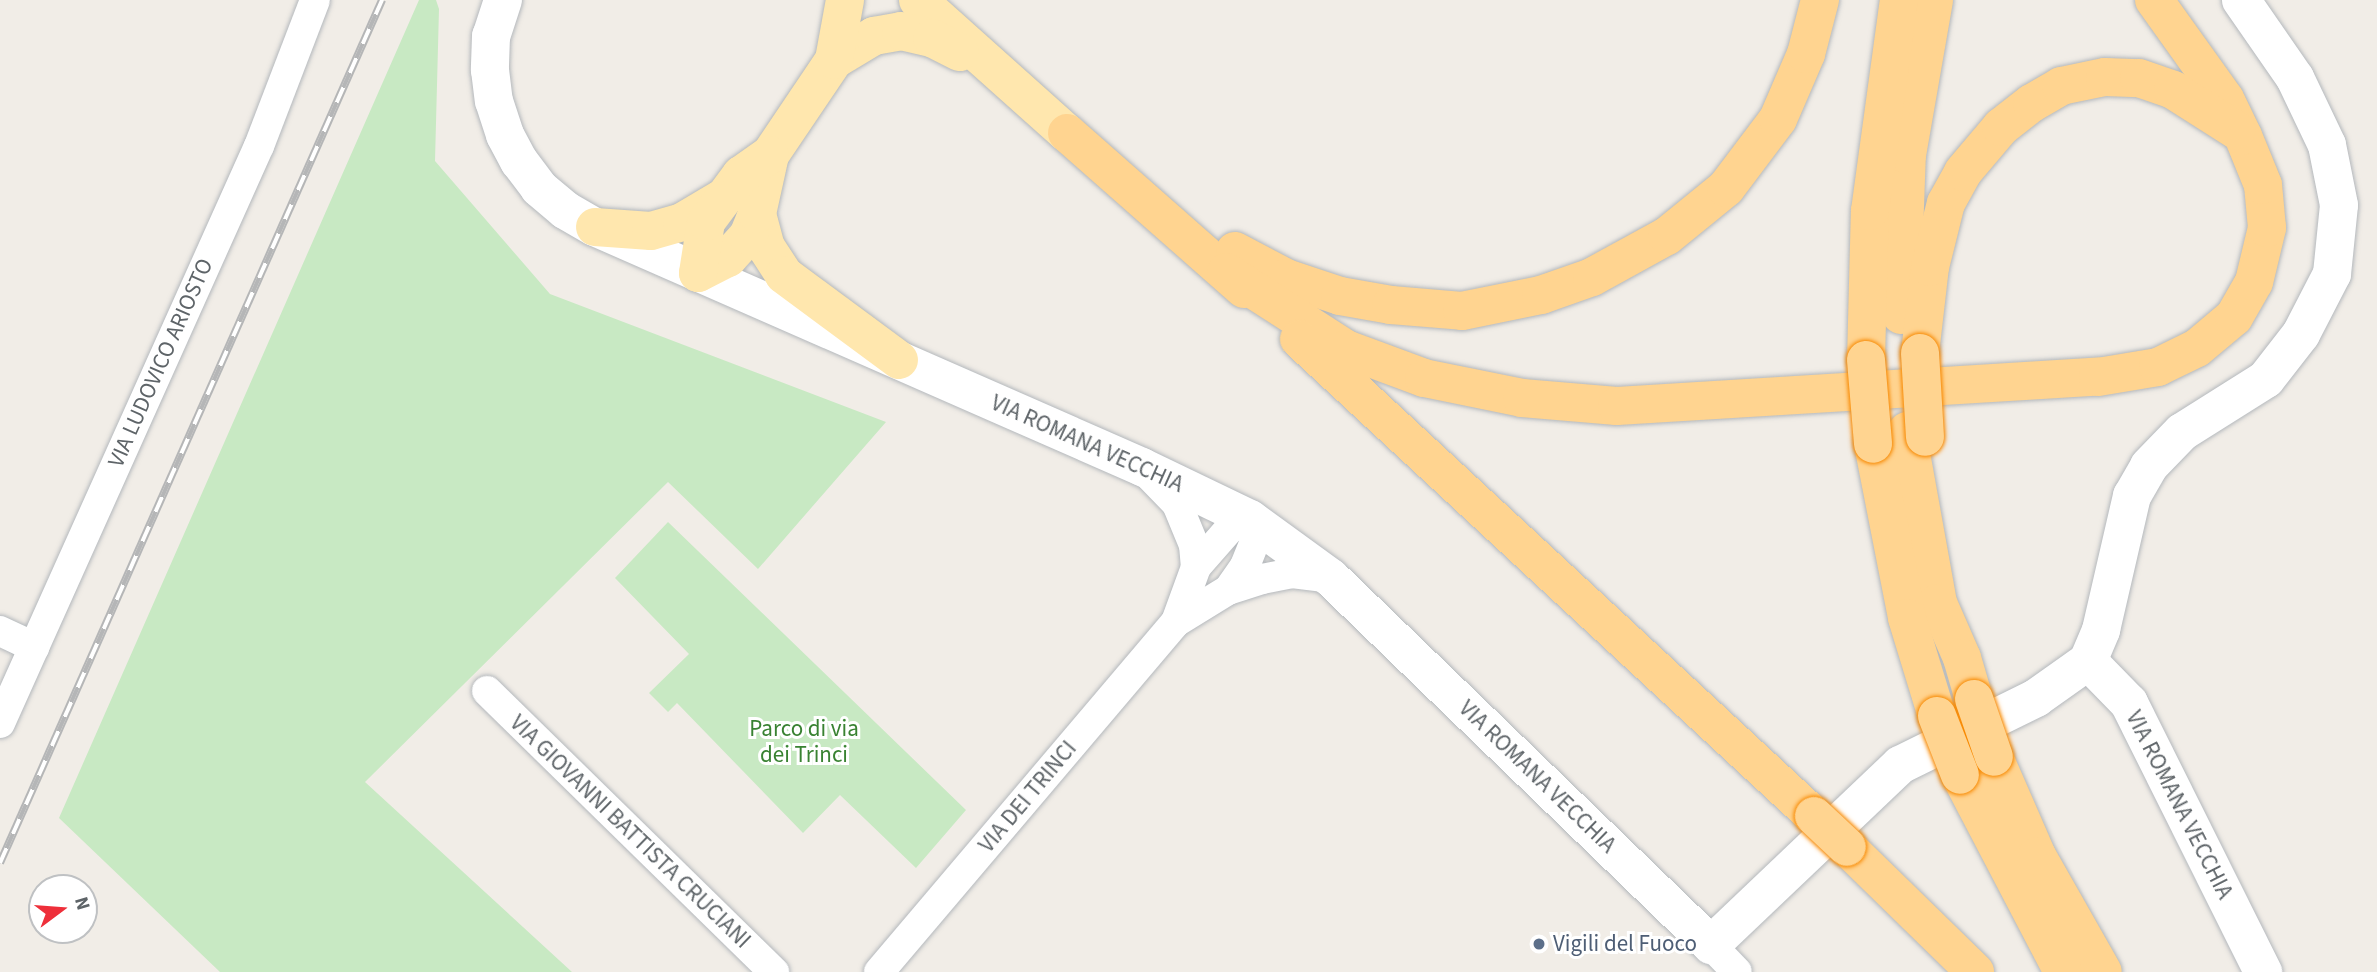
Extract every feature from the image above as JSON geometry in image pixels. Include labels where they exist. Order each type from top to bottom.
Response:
[{"type":"highway","points":[[1067,133],[1238,254],[1286,278],[1340,296],[1391,305],[1462,311],[1541,295],[1592,277],[1667,236],[1726,188],[1778,119],[1806,54],[1820,0]]},
{"type":"highway","points":[[1899,0],[1870,211],[1895,356],[1901,437],[1907,618],[1937,716],[1960,775],[2063,972]]},
{"type":"highway","points":[[1934,0],[1907,155],[1895,356],[1901,437],[1938,603],[1962,658],[1994,757],[2037,856],[2103,972]]},
{"type":"highway","points":[[1226,272],[1346,349],[1424,378],[1522,398],[1617,406],[2098,377],[2158,367],[2197,348],[2234,317],[2254,282],[2267,228],[2263,185],[2225,99],[2154,0]]},
{"type":"highway","points":[[1895,356],[1930,267],[1946,203],[1963,172],[1994,136],[2032,103],[2061,86],[2105,77],[2139,78],[2173,90],[2243,136]]},
{"type":"highway","points":[[1067,133],[1226,272],[1814,816],[1975,972]]},
{"type":"main road","points":[[698,273],[706,222],[741,176],[770,155],[834,60],[845,0]]},
{"type":"main road","points":[[918,0],[1067,133]]},
{"type":"main road","points":[[953,0],[996,68]]},
{"type":"main road","points":[[834,60],[874,36],[901,30],[932,38],[996,68]]},
{"type":"main road","points":[[698,273],[728,258],[748,236],[757,214],[770,155]]},
{"type":"main road","points":[[595,228],[651,231],[682,222],[722,199]]},
{"type":"main road","points":[[757,214],[766,247],[784,275],[899,360]]},
{"type":"street","name":"VIA LUDOVICO ARIOSTO","points":[[0,723],[259,146],[315,0]]},
{"type":"street","name":"VIA ROMANA VECCHIA","points":[[503,0],[491,36],[490,71],[494,102],[505,135],[519,161],[539,188],[565,210],[595,228],[1142,467],[1250,519],[1331,578],[1737,972]]},
{"type":"street","points":[[1711,945],[1900,765],[2036,698],[2088,661],[2101,629],[2132,496],[2149,466],[2182,432],[2266,379],[2301,334],[2332,274],[2339,205],[2327,145],[2295,78],[2242,0]]},
{"type":"street","points":[[1142,467],[1178,504],[1194,545],[1196,567]]},
{"type":"street","name":"VIA DEI TRINCI","points":[[1176,622],[1196,567],[1230,528],[1250,519],[1255,541],[1245,566],[1228,590]]},
{"type":"street","name":"VIA DEI TRINCI","points":[[878,972],[1176,622],[1228,590],[1292,573],[1331,578]]},
{"type":"street","points":[[0,631],[34,647]]},
{"type":"street","name":"VIA ROMANA VECCHIA","points":[[2088,661],[2129,704],[2263,972]]},
{"type":"street","name":"VIA GIOVANNI BATTISTA CRUCIANI","points":[[486,691],[774,972]]},
{"type":"green space","points":[[419,0],[436,0],[439,9],[435,161],[550,294],[886,422],[758,569],[668,482],[365,782],[572,972],[220,972],[59,818]]},
{"type":"green space","name":"Parco di via dei Trinci","points":[[668,522],[966,810],[916,868],[840,795],[803,833],[677,703],[668,712],[649,693],[689,654],[615,578]]},
{"type":"railway","points":[[0,863],[382,0]]},
{"type":"place","name":"Vigili del Fuoco","points":[[1539,944]]}]
